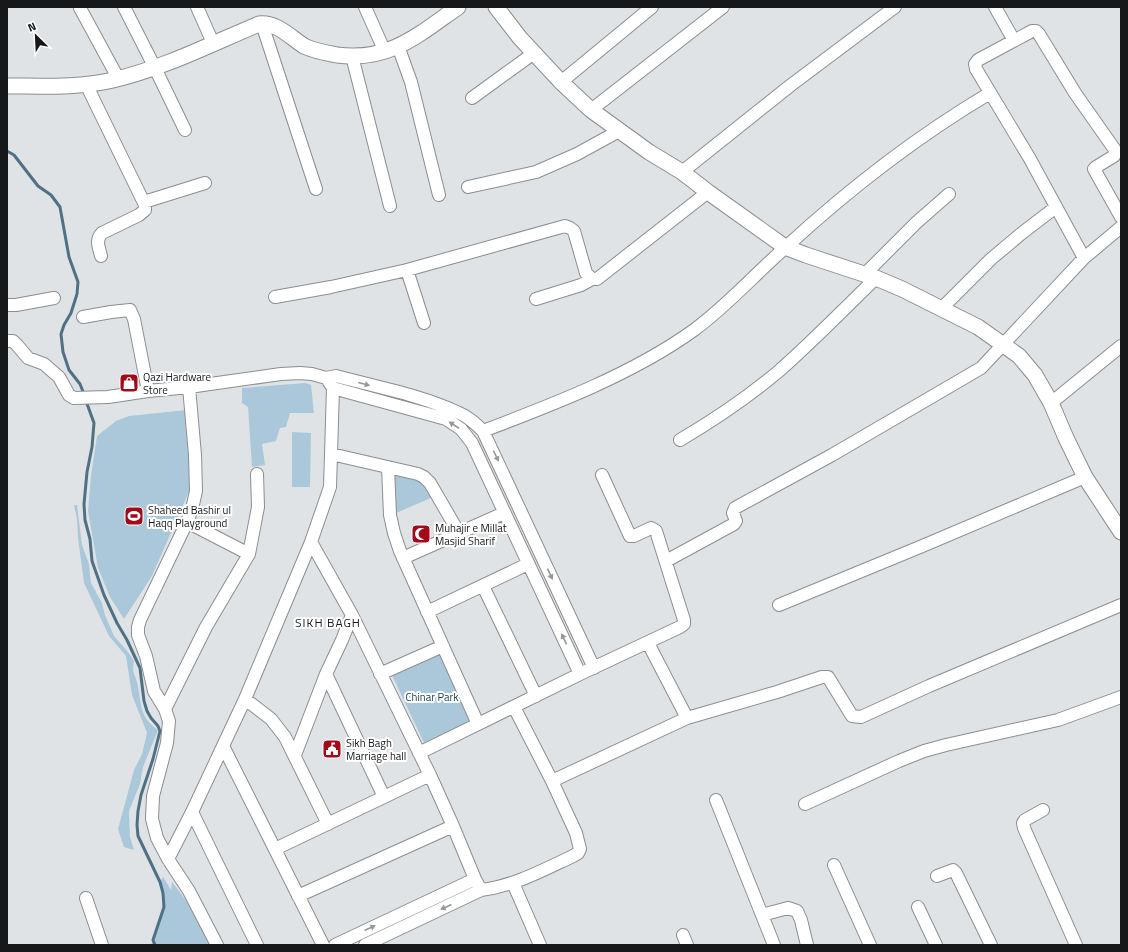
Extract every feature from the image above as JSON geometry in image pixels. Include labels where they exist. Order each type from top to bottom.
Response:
[{"type":"street","points":[[124,7],[185,130]]},
{"type":"street","points":[[197,7],[213,43]]},
{"type":"street","points":[[365,7],[411,82],[439,196]]},
{"type":"street","points":[[7,86],[86,84],[118,78],[155,68],[258,24],[274,26],[306,47],[322,52],[352,56],[368,56],[392,49],[424,31],[458,7]]},
{"type":"street","points":[[496,7],[520,38],[561,82],[591,110],[649,152],[682,172],[785,247],[871,276],[902,289],[978,327],[1019,356],[1035,375],[1051,403],[1085,477],[1121,532]]},
{"type":"street","points":[[561,82],[652,7]]},
{"type":"street","points":[[591,110],[723,7]]},
{"type":"street","points":[[682,172],[792,85],[895,7]]},
{"type":"street","points":[[995,7],[1012,37],[1012,41]]},
{"type":"street","points":[[80,8],[118,78]]},
{"type":"street","points":[[262,24],[316,189]]},
{"type":"street","points":[[1084,258],[1030,159],[976,69],[975,64],[978,60],[1032,31],[1036,31],[1075,93],[1115,150],[1116,153],[1114,156],[1094,169],[1121,216]]},
{"type":"street","points":[[472,98],[534,53]]},
{"type":"street","points":[[352,56],[390,206]]},
{"type":"street","points":[[86,84],[144,202],[144,210],[139,215],[102,233],[98,237],[97,242],[102,256]]},
{"type":"street","points":[[483,431],[533,412],[618,374],[655,355],[694,330],[722,308],[785,247],[881,166],[954,114],[990,93]]},
{"type":"street","points":[[468,187],[536,172],[577,154],[619,131]]},
{"type":"street","points":[[144,202],[205,183]]},
{"type":"street","points":[[536,299],[581,286],[592,279],[597,279],[708,192]]},
{"type":"street","points":[[680,440],[708,423],[756,389],[780,370],[826,328],[912,228],[949,194]]},
{"type":"street","points":[[942,308],[991,259],[1056,207]]},
{"type":"street","points":[[275,297],[331,287],[407,270],[565,226],[574,231],[586,273],[592,279]]},
{"type":"street","points":[[666,561],[734,524],[736,521],[732,513],[735,508],[832,455],[981,368],[1084,258],[1121,227]]},
{"type":"street","points":[[407,270],[424,324]]},
{"type":"street","points":[[7,305],[16,305],[54,298]]},
{"type":"street","points":[[83,317],[130,310],[134,319],[148,391]]},
{"type":"street","points":[[7,341],[18,345],[28,358],[44,364],[59,377],[69,395],[74,398],[108,397],[281,374],[306,374],[330,383],[446,419],[461,429],[472,443],[580,674]]},
{"type":"street","points":[[1051,403],[1121,346]]},
{"type":"street","points":[[168,859],[245,700],[311,542],[330,487],[330,383],[336,376],[423,399],[460,413],[474,422],[483,431],[594,668]]},
{"type":"street","points":[[189,387],[195,455],[196,491],[187,522],[140,620],[138,635],[146,656],[154,691],[170,720],[167,743],[153,796],[152,819],[157,838],[168,859],[189,891],[217,945]]},
{"type":"street","points":[[331,454],[418,474],[424,477],[430,483],[459,534]]},
{"type":"street","points":[[388,467],[390,515],[394,533],[403,558],[478,724]]},
{"type":"street","points":[[165,709],[206,627],[249,554],[258,507],[257,474]]},
{"type":"street","points":[[419,753],[580,674],[648,643],[684,624],[656,531],[651,528],[634,536],[630,536],[602,475]]},
{"type":"street","points":[[779,605],[1085,477]]},
{"type":"street","points":[[403,558],[504,513]]},
{"type":"street","points":[[187,522],[249,554]]},
{"type":"street","points":[[311,542],[352,614],[430,775],[481,890]]},
{"type":"street","points":[[427,612],[528,564]]},
{"type":"street","points":[[483,586],[536,696]]},
{"type":"street","points":[[552,780],[687,718],[777,692],[822,677],[828,677],[852,716],[861,718],[929,686],[1121,605]]},
{"type":"street","points":[[295,755],[326,674],[352,614]]},
{"type":"street","points":[[648,643],[687,718]]},
{"type":"street","points":[[380,674],[443,646]]},
{"type":"street","points":[[326,674],[384,796]]},
{"type":"street","points":[[805,804],[924,751],[1058,720],[1121,697]]},
{"type":"street","points":[[245,700],[270,719],[285,737],[328,824]]},
{"type":"street","points":[[365,945],[481,890],[497,888],[513,883],[578,854],[580,849],[576,832],[552,780],[514,707]]},
{"type":"street","points":[[222,746],[323,945]]},
{"type":"street","points":[[275,849],[430,775]]},
{"type":"street","points":[[716,800],[774,945]]},
{"type":"street","points":[[1043,810],[1025,820],[1023,823],[1024,828],[1076,945]]},
{"type":"street","points":[[192,812],[257,945]]},
{"type":"street","points":[[298,896],[453,826]]},
{"type":"street","points":[[834,865],[870,945]]},
{"type":"street","points":[[937,876],[953,870],[956,873],[991,945]]},
{"type":"street","points":[[335,945],[475,879]]},
{"type":"street","points":[[513,883],[540,945]]},
{"type":"street","points":[[86,898],[102,945]]},
{"type":"street","points":[[918,907],[936,945]]},
{"type":"street","points":[[762,916],[788,908],[797,911],[802,920],[807,945]]},
{"type":"green space","points":[[305,383],[311,385],[314,413],[290,413],[286,427],[280,428],[276,441],[262,444],[265,465],[252,467],[248,407],[242,403],[242,388]]},
{"type":"green space","name":"Shaheed Bashir ul Haqq Playground","points":[[186,410],[191,487],[152,576],[124,619],[110,597],[98,568],[88,511],[97,436],[116,421],[129,416]]},
{"type":"green space","points":[[292,432],[311,433],[310,487],[292,487]]},
{"type":"green space","points":[[392,472],[421,479],[433,497],[394,514]]},
{"type":"green space","points":[[74,505],[77,505],[82,545],[89,564],[91,583],[102,603],[105,615],[114,636],[134,661],[133,670],[142,709],[147,720],[158,730],[143,767],[140,784],[129,811],[130,837],[134,850],[124,847],[118,829],[134,770],[142,754],[147,733],[132,695],[126,656],[109,636],[84,583]]},
{"type":"green space","name":"Chinar Park","points":[[439,651],[473,722],[425,745],[391,673]]},
{"type":"green space","points":[[163,877],[171,890],[172,882],[191,907],[210,945],[151,945],[162,914],[163,900],[160,882]]},
{"type":"waterway","points":[[7,151],[14,155],[38,186],[51,195],[60,207],[69,257],[78,282],[77,294],[71,313],[61,334],[63,352],[69,370],[80,384],[84,394]]},
{"type":"waterway","points":[[86,401],[94,423],[84,504],[85,520],[90,539],[92,561],[104,595],[140,668],[144,701],[147,711],[160,731],[153,759],[141,795],[137,825],[138,836],[160,882],[163,893],[164,907],[153,940],[155,945]]},
{"type":"place","name":"Qazi Hardware Store","points":[[129,383]]},
{"type":"place","name":"Shaheed Bashir ul Haqq Playground","points":[[134,516]]},
{"type":"place","name":"Muhajir e Millat Masjid Sharif","points":[[421,534]]},
{"type":"place","name":"Sikh Bagh Marriage hall","points":[[332,749]]},
{"type":"district","name":"SIKH BAGH","points":[[328,622]]}]
